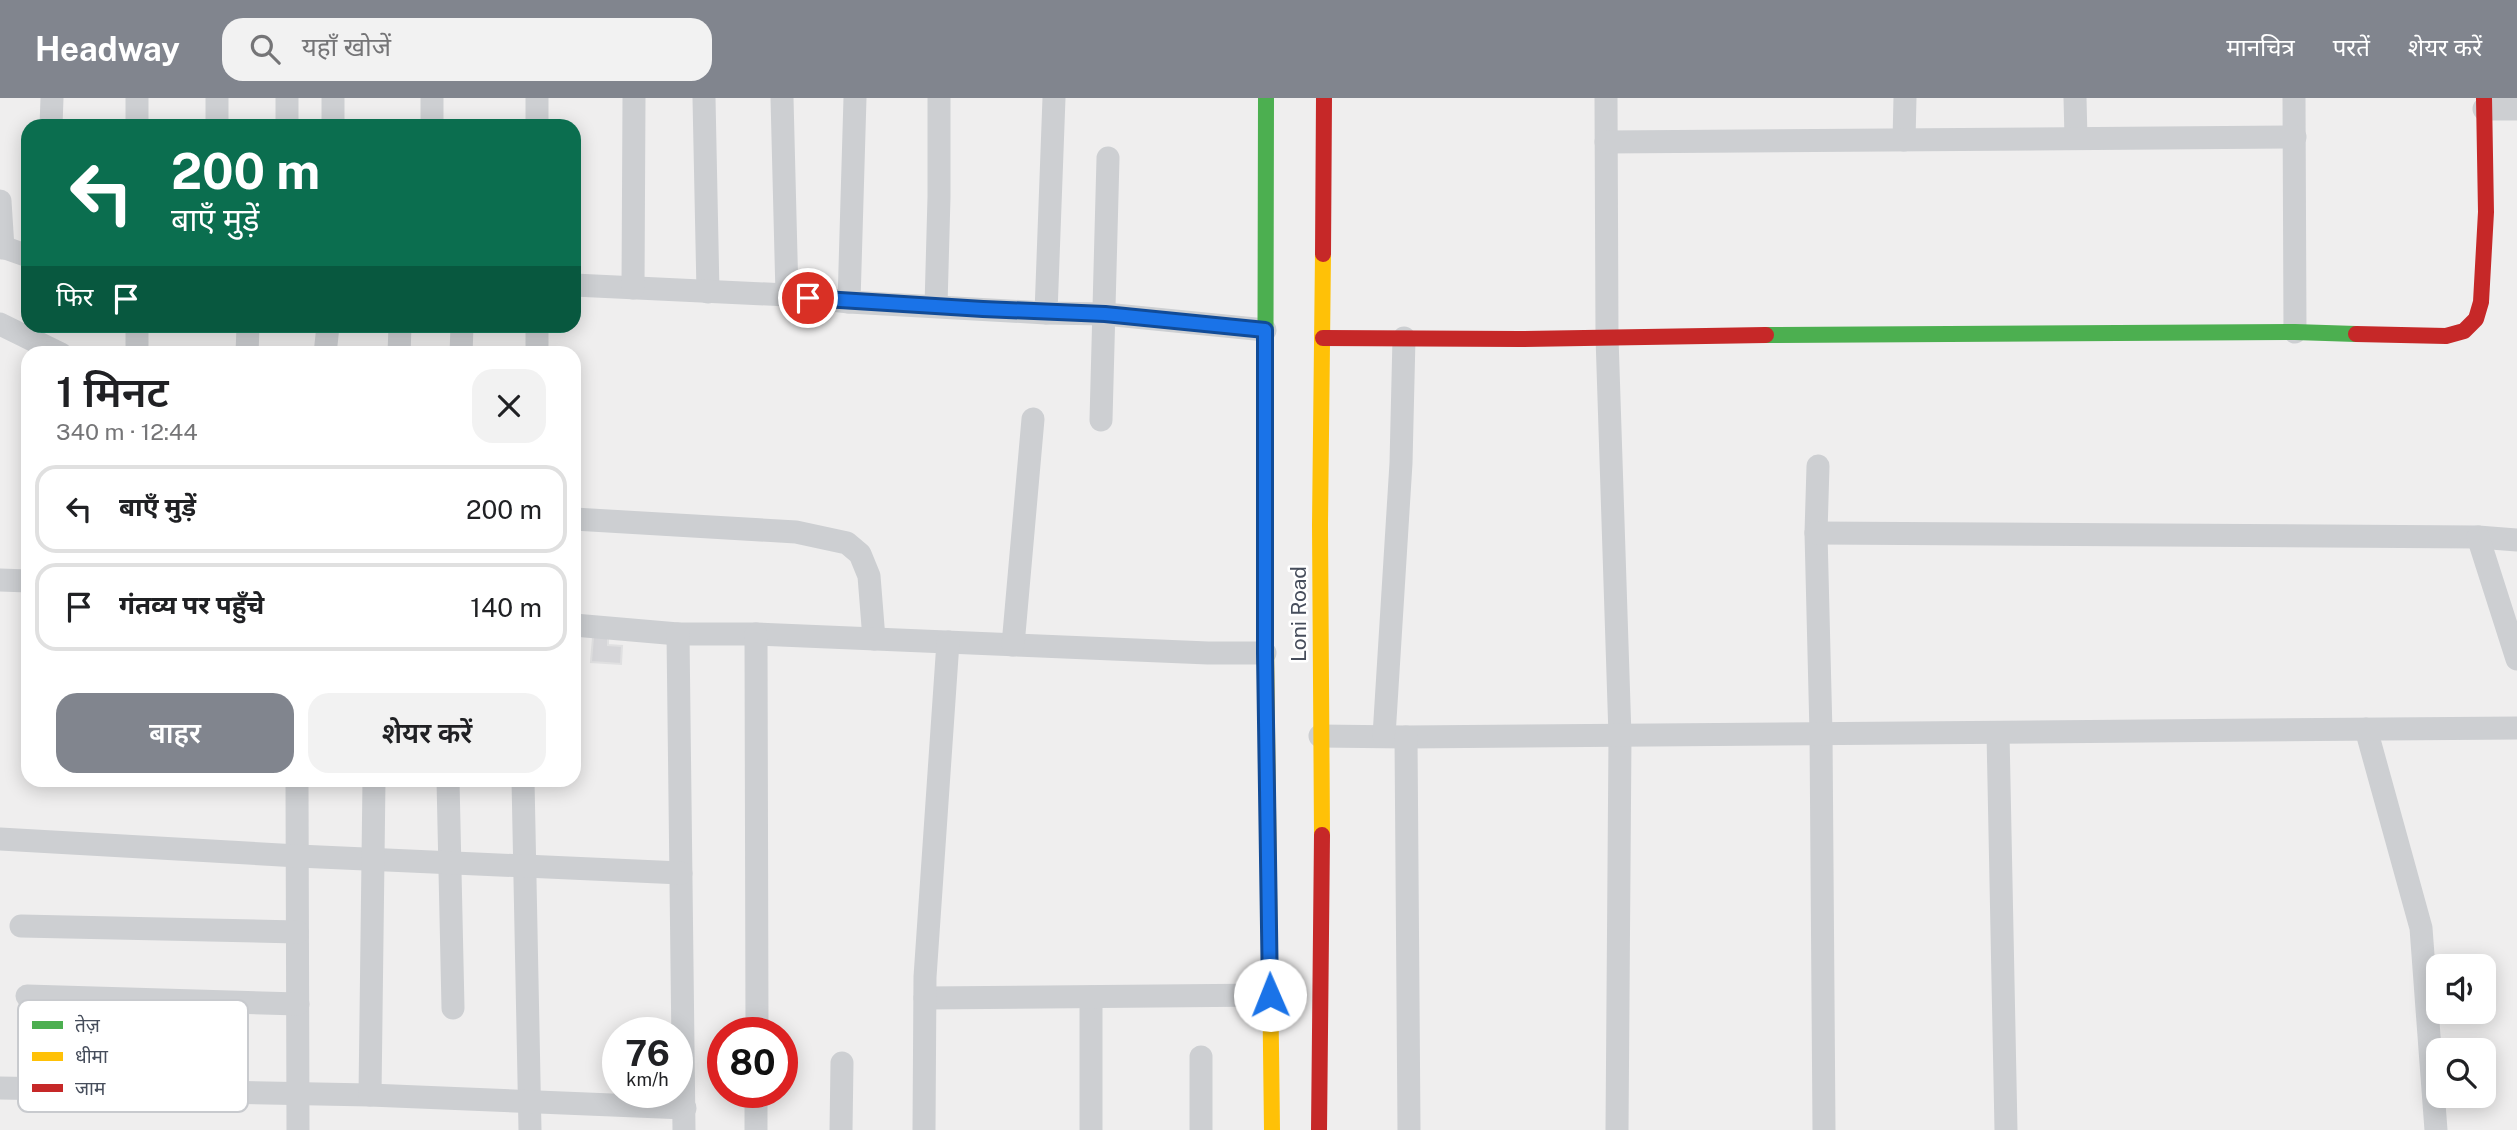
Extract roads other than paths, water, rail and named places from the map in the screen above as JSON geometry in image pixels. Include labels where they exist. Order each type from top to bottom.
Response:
[{"type":"main road","name":"Loni Road","points":[[1266,98],[1265,653],[1272,1130]]},
{"type":"main road","name":"Loni Road","points":[[1319,1130],[1324,98]]},
{"type":"main road","points":[[1323,338],[2295,332],[2446,336],[2464,331],[2476,319],[2481,302],[2486,223],[2484,104]]},
{"type":"street","points":[[51,119],[52,98]]},
{"type":"street","points":[[137,98],[137,119]]},
{"type":"street","points":[[217,98],[217,119]]},
{"type":"street","points":[[287,98],[287,119]]},
{"type":"street","points":[[333,98],[333,119]]},
{"type":"street","points":[[432,98],[432,119]]},
{"type":"street","points":[[537,98],[537,119]]},
{"type":"street","points":[[633,288],[634,98]]},
{"type":"street","points":[[704,98],[708,292]]},
{"type":"street","points":[[782,98],[787,295]]},
{"type":"street","points":[[849,302],[855,98]]},
{"type":"street","points":[[936,306],[939,98]]},
{"type":"street","points":[[1046,313],[1054,98]]},
{"type":"street","points":[[1606,98],[1608,337],[1620,736],[1617,1130]]},
{"type":"street","points":[[1904,140],[1905,98]]},
{"type":"street","points":[[2076,98],[2076,138]]},
{"type":"street","points":[[2294,98],[2295,332]]},
{"type":"street","points":[[2484,104],[2517,109]]},
{"type":"street","points":[[1606,142],[2295,137]]},
{"type":"street","points":[[1101,420],[1108,158]]},
{"type":"street","points":[[0,201],[2,247],[21,254]]},
{"type":"street","points":[[581,285],[787,295],[849,302],[1046,313],[1105,314],[1265,330]]},
{"type":"street","points":[[0,324],[45,346]]},
{"type":"street","points":[[1404,338],[1395,737],[1409,1130]]},
{"type":"street","points":[[1013,645],[1033,419]]},
{"type":"street","points":[[1818,466],[1816,533],[1821,733],[1824,1130]]},
{"type":"street","points":[[581,519],[796,533],[847,542],[860,554],[869,576],[874,639]]},
{"type":"street","points":[[1816,533],[2478,537],[2517,540]]},
{"type":"street","points":[[2478,537],[2517,659]]},
{"type":"street","points":[[0,580],[21,581]]},
{"type":"street","points":[[581,626],[678,634],[755,634],[1208,653],[1265,653]]},
{"type":"street","points":[[248,1092],[530,1102],[685,1119],[678,634]]},
{"type":"street","points":[[755,634],[757,1017]]},
{"type":"street","points":[[924,1130],[925,998],[948,642]]},
{"type":"street","points":[[1321,736],[1620,736],[2517,727]]},
{"type":"street","points":[[2366,729],[2421,928],[2436,1130]]},
{"type":"street","points":[[1998,733],[2006,1130]]},
{"type":"street","points":[[297,787],[298,1130]]},
{"type":"street","points":[[370,1095],[374,787]]},
{"type":"street","points":[[448,787],[453,1008]]},
{"type":"street","points":[[523,787],[530,1130]]},
{"type":"street","points":[[0,839],[298,856],[681,873]]},
{"type":"street","points":[[21,926],[297,932]]},
{"type":"street","points":[[925,998],[1270,995]]},
{"type":"street","points":[[27,996],[182,1000]]},
{"type":"street","points":[[1091,997],[1091,1130]]},
{"type":"street","points":[[248,1002],[298,1003]]},
{"type":"street","points":[[1201,1057],[1201,1130]]},
{"type":"street","points":[[841,1130],[842,1063]]},
{"type":"street","points":[[0,1088],[18,1088]]},
{"type":"street","points":[[756,1108],[757,1130]]}]
